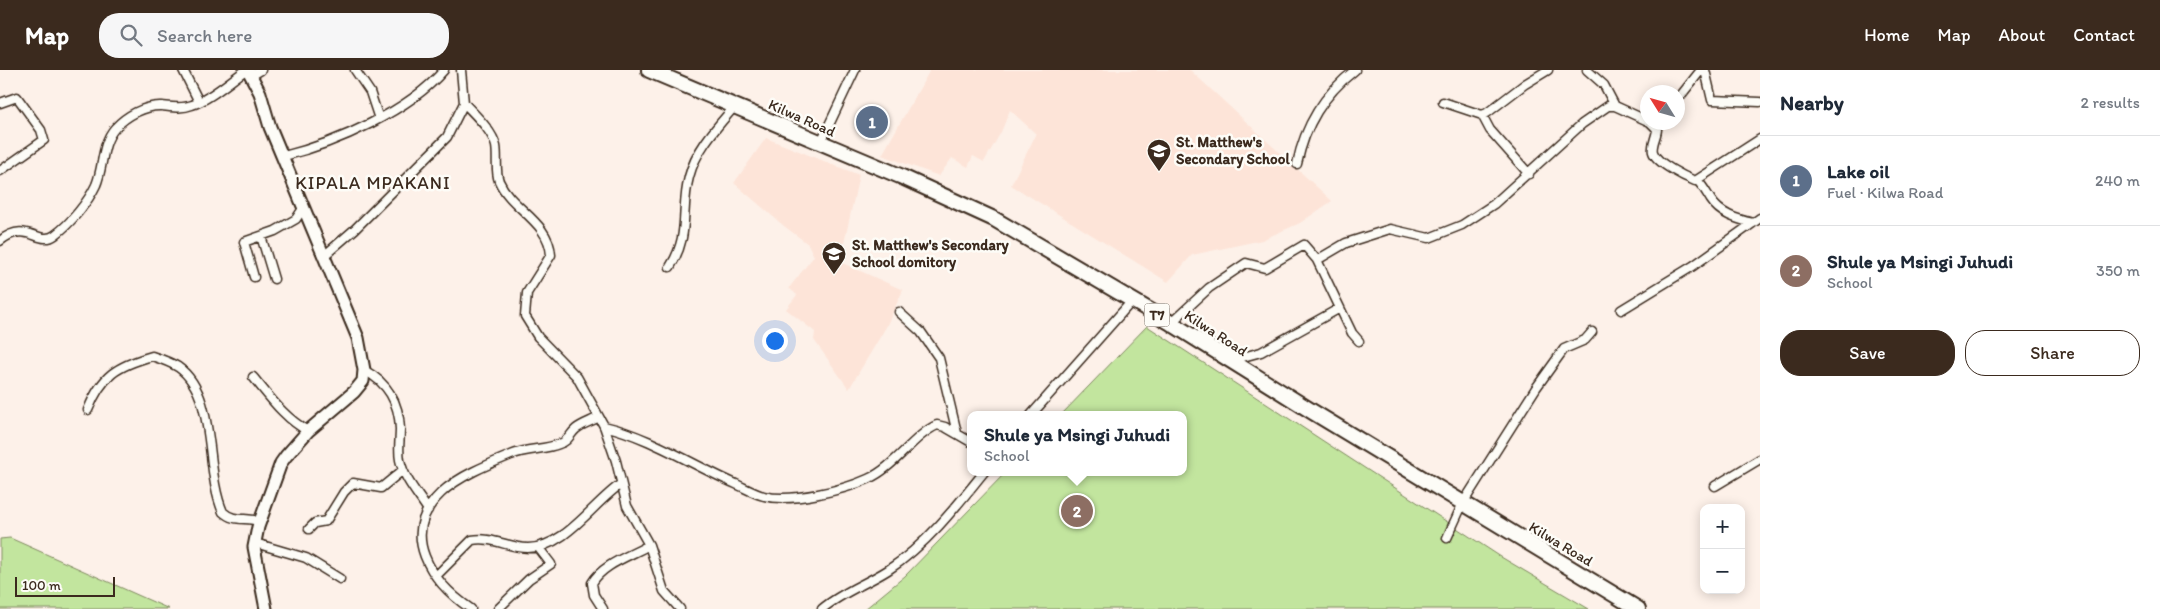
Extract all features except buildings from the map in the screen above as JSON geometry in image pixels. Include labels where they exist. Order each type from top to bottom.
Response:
[{"type":"highway","name":"Kilwa Road","points":[[649,70],[820,144],[924,186],[994,219],[1171,324],[1638,609]]},
{"type":"main road","points":[[251,71],[270,127],[284,156],[358,338],[364,370],[360,384],[308,431],[281,463],[260,522],[255,543],[255,556],[266,609]]},
{"type":"street","points":[[183,70],[200,102]]},
{"type":"street","points":[[355,70],[370,92],[379,119]]},
{"type":"street","points":[[284,156],[379,119],[422,93],[444,70]]},
{"type":"street","points":[[325,255],[355,230],[442,143],[454,126],[464,103],[461,70]]},
{"type":"street","points":[[820,144],[855,70]]},
{"type":"street","points":[[1297,164],[1301,144],[1310,122],[1333,89],[1355,70]]},
{"type":"street","points":[[1443,102],[1482,114],[1488,113],[1525,84],[1548,70]]},
{"type":"street","points":[[1588,70],[1604,85],[1615,106]]},
{"type":"street","points":[[1685,90],[1701,70]]},
{"type":"street","points":[[1705,70],[1712,100],[1760,102]]},
{"type":"street","points":[[0,241],[17,231],[30,232],[38,237],[45,238],[56,234],[87,201],[96,184],[108,138],[116,127],[128,118],[152,107],[178,108],[200,102],[251,71]]},
{"type":"street","points":[[0,103],[17,96],[41,130],[44,140],[0,171]]},
{"type":"street","points":[[464,103],[493,140],[500,183],[541,228],[549,245],[550,255],[527,293],[525,316],[538,337],[577,377],[604,426],[627,506],[649,546],[664,591],[680,609]]},
{"type":"street","points":[[670,267],[682,247],[685,232],[687,191],[695,161],[713,132],[735,106]]},
{"type":"street","points":[[1317,260],[1346,243],[1390,228],[1424,238],[1447,231],[1478,216],[1529,174],[1597,112],[1608,106],[1615,106],[1640,118]]},
{"type":"street","points":[[1482,114],[1490,130],[1529,174]]},
{"type":"street","points":[[1658,130],[1653,148],[1656,158],[1682,175],[1697,180],[1718,209],[1752,223]]},
{"type":"street","points":[[1697,180],[1760,139]]},
{"type":"street","points":[[254,277],[244,244],[246,240],[262,236],[296,219],[304,208]]},
{"type":"street","points":[[1621,310],[1694,266],[1760,218]]},
{"type":"street","points":[[262,236],[274,280]]},
{"type":"street","points":[[1171,324],[1209,288],[1244,264],[1249,263],[1265,268],[1302,245],[1307,246],[1317,260],[1352,333],[1359,342]]},
{"type":"street","points":[[1035,411],[1132,301]]},
{"type":"street","points":[[1216,353],[1243,356],[1254,354],[1340,308]]},
{"type":"street","points":[[899,312],[921,332],[939,358],[957,433]]},
{"type":"street","points":[[1447,538],[1463,503],[1500,442],[1558,356],[1566,348],[1585,340],[1592,332]]},
{"type":"street","points":[[88,410],[100,386],[118,368],[152,356],[177,366],[187,375],[200,397],[212,469],[223,512],[234,519],[251,519],[260,522]]},
{"type":"street","points":[[364,370],[380,379],[396,406],[400,429],[399,451],[403,470],[428,510]]},
{"type":"street","points":[[253,377],[298,426],[308,431]]},
{"type":"street","points":[[470,609],[436,576],[425,558],[420,540],[428,510],[441,493],[462,479],[512,454],[560,444],[568,439],[576,428],[599,417]]},
{"type":"street","points":[[604,426],[640,436],[709,473],[762,496],[793,498],[802,498],[868,479],[888,466],[937,425],[967,439]]},
{"type":"street","points":[[1715,486],[1760,459]]},
{"type":"street","points":[[309,529],[315,523],[326,521],[344,492],[353,483],[381,488],[403,470]]},
{"type":"street","points":[[822,609],[846,592],[894,566],[946,518],[981,476]]},
{"type":"street","points":[[436,576],[472,540],[486,539],[520,548],[538,547],[577,525],[606,494],[621,484]]},
{"type":"street","points":[[255,543],[306,558],[340,579]]},
{"type":"street","points":[[603,609],[594,595],[592,583],[595,578],[606,568],[649,546]]},
{"type":"street","points":[[498,609],[529,578],[551,564],[538,547]]},
{"type":"shaded area","name":"St. Matthew's Secondary School","points":[[930,70],[1190,70],[1332,201],[1300,223],[1262,240],[1192,255],[1168,282],[1011,185],[1036,134],[1010,110],[1001,132],[984,162],[973,156],[968,167],[952,158],[939,176],[882,155]]},
{"type":"shaded area","name":"St. Matthew's Secondary School domitory","points":[[766,138],[859,175],[840,262],[903,290],[886,327],[849,389],[814,340],[815,332],[786,309],[797,295],[789,288],[814,256],[808,244],[734,183]]},
{"type":"green space","points":[[1147,326],[1501,557],[1589,609],[865,609],[905,576],[1002,476],[1187,476],[1187,411],[1065,411]]},
{"type":"green space","points":[[10,538],[169,609],[0,609],[0,539]]},
{"type":"place","name":"Lake oil","points":[[872,122]]},
{"type":"place","name":"St. Matthew's Secondary School","points":[[1159,172]]},
{"type":"place","name":"St. Matthew's Secondary School domitory","points":[[834,275]]},
{"type":"place","name":"Shule ya Msingi Juhudi","points":[[1077,511]]},
{"type":"district","name":"KIPALA MPAKANI","points":[[373,183]]}]
